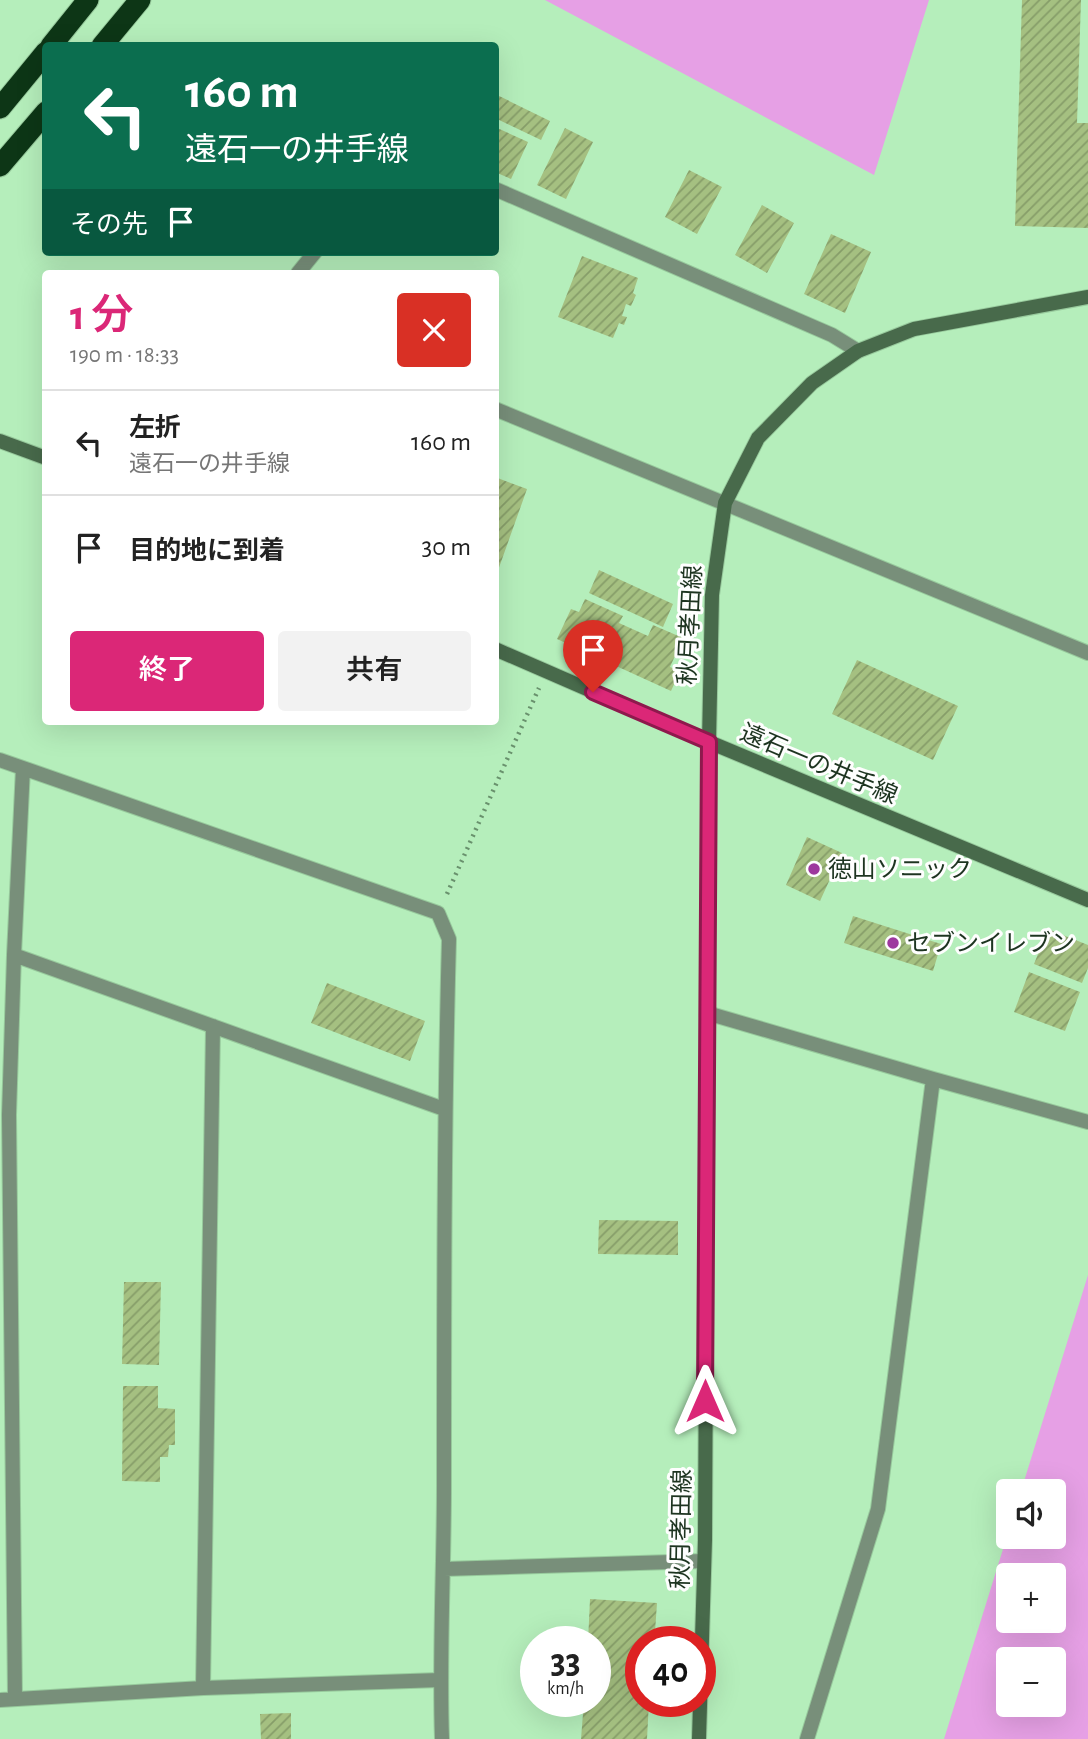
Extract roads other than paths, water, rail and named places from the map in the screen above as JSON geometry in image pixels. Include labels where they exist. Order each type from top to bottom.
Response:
[{"type":"highway","points":[[54,42],[88,0]]},
{"type":"highway","points":[[105,42],[141,0]]},
{"type":"highway","points":[[0,108],[42,57]]},
{"type":"highway","points":[[0,166],[42,117]]},
{"type":"street","points":[[499,190],[832,335],[858,351]]},
{"type":"street","points":[[301,270],[313,256]]},
{"type":"street","name":"秋月孝田線","points":[[699,1739],[704,1561],[712,596],[725,503],[758,438],[812,383],[858,351],[914,329],[1088,297]]},
{"type":"street","points":[[499,411],[1088,653]]},
{"type":"street","points":[[0,441],[42,457]]},
{"type":"street","name":"遠石一の井手線","points":[[499,651],[709,742],[1088,900]]},
{"type":"street","points":[[0,760],[438,913],[449,939],[444,1109],[444,1569],[440,1680],[442,1739]]},
{"type":"street","points":[[15,1699],[5,1321],[14,955],[23,768]]},
{"type":"street","points":[[14,955],[444,1109]]},
{"type":"street","points":[[0,970],[14,955]]},
{"type":"street","points":[[707,1013],[1088,1122]]},
{"type":"street","points":[[203,1688],[213,1026]]},
{"type":"street","points":[[807,1739],[877,1510],[933,1079]]},
{"type":"street","points":[[444,1569],[704,1561]]},
{"type":"street","points":[[0,1700],[203,1688],[440,1680]]},
{"type":"place","name":"徳山ソニック","points":[[814,869]]},
{"type":"place","name":"セブンイレブン","points":[[893,943]]}]
